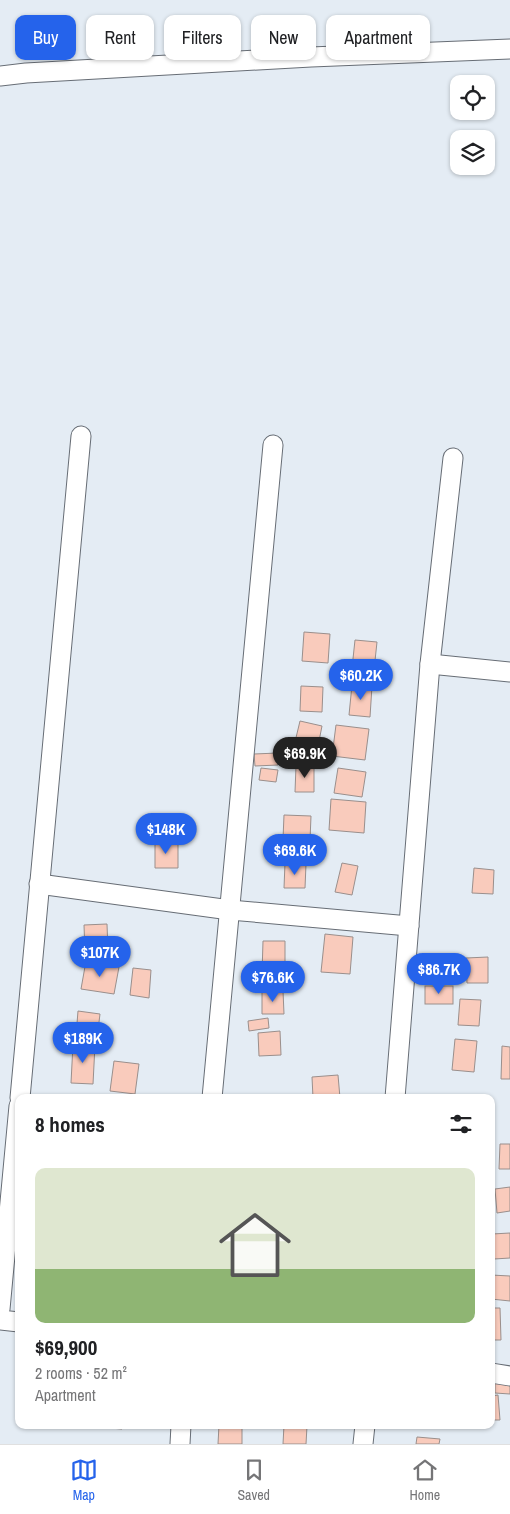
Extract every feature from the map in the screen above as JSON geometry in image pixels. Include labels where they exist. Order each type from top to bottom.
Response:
[{"type":"street","points":[[0,76],[301,58],[510,49]]},
{"type":"street","points":[[20,1094],[81,436]]},
{"type":"street","points":[[212,1094],[273,445]]},
{"type":"street","points":[[395,1094],[430,664],[452,458]]},
{"type":"street","points":[[430,664],[510,672]]},
{"type":"street","points":[[39,884],[230,910],[409,926]]},
{"type":"street","points":[[0,1309],[15,1149]]},
{"type":"street","points":[[0,1320],[15,1322]]},
{"type":"street","points":[[495,1374],[510,1376]]},
{"type":"street","points":[[180,1444],[181,1429]]},
{"type":"street","points":[[363,1444],[365,1429]]},
{"type":"building","points":[[304,632],[330,634],[328,663],[302,661]]},
{"type":"building","points":[[355,640],[377,642],[374,670],[352,668]]},
{"type":"building","points":[[352,685],[372,686],[370,717],[349,715]]},
{"type":"building","points":[[301,686],[323,687],[322,712],[300,711]]},
{"type":"building","points":[[300,721],[322,726],[317,751],[294,746]]},
{"type":"building","points":[[336,725],[369,729],[365,760],[332,756]]},
{"type":"building","points":[[278,753],[278,765],[255,766],[254,754]]},
{"type":"building","points":[[296,766],[314,766],[314,792],[295,792]]},
{"type":"building","points":[[261,768],[278,770],[276,782],[259,780]]},
{"type":"building","points":[[338,768],[366,772],[362,797],[334,793]]},
{"type":"building","points":[[331,799],[366,802],[364,833],[329,830]]},
{"type":"building","points":[[284,815],[311,816],[310,840],[283,839]]},
{"type":"building","points":[[155,842],[178,843],[178,868],[155,868]]},
{"type":"building","points":[[285,863],[306,864],[305,888],[284,888]]},
{"type":"building","points":[[342,863],[358,866],[352,895],[335,892]]},
{"type":"building","points":[[474,868],[494,870],[493,894],[472,893]]},
{"type":"building","points":[[107,924],[108,952],[85,953],[84,925]]},
{"type":"building","points":[[325,934],[353,937],[350,974],[321,972]]},
{"type":"building","points":[[263,941],[285,941],[285,975],[262,974]]},
{"type":"building","points":[[488,957],[488,983],[467,983],[466,958]]},
{"type":"building","points":[[86,961],[119,967],[114,994],[81,989]]},
{"type":"building","points":[[133,968],[151,970],[149,998],[130,995]]},
{"type":"building","points":[[425,986],[453,986],[453,1004],[425,1004]]},
{"type":"building","points":[[262,991],[283,991],[284,1014],[262,1014]]},
{"type":"building","points":[[460,999],[481,1000],[479,1026],[458,1025]]},
{"type":"building","points":[[78,1011],[100,1014],[97,1038],[76,1036]]},
{"type":"building","points":[[268,1018],[269,1028],[249,1031],[248,1021]]},
{"type":"building","points":[[280,1031],[281,1055],[259,1056],[258,1033]]},
{"type":"building","points":[[455,1039],[477,1041],[474,1072],[452,1070]]},
{"type":"building","points":[[73,1044],[95,1045],[93,1084],[71,1083]]},
{"type":"building","points":[[502,1046],[510,1047],[510,1079],[501,1079]]},
{"type":"building","points":[[114,1061],[139,1064],[135,1094],[110,1091]]},
{"type":"building","points":[[338,1075],[340,1094],[313,1094],[312,1077]]},
{"type":"building","points":[[500,1144],[510,1144],[510,1169],[499,1169]]},
{"type":"building","points":[[510,1187],[510,1211],[497,1213],[495,1189]]},
{"type":"building","points":[[510,1233],[510,1258],[495,1259],[495,1234]]},
{"type":"building","points":[[495,1275],[510,1276],[510,1301],[495,1299]]},
{"type":"building","points":[[495,1308],[500,1308],[501,1340],[495,1340]]},
{"type":"building","points":[[495,1382],[510,1383],[510,1394],[495,1393]]},
{"type":"building","points":[[495,1395],[498,1395],[500,1420],[495,1420]]},
{"type":"building","points":[[219,1429],[242,1429],[242,1444],[218,1444]]},
{"type":"building","points":[[284,1429],[307,1429],[306,1444],[283,1444]]},
{"type":"building","points":[[417,1437],[440,1439],[439,1444],[416,1444]]}]
